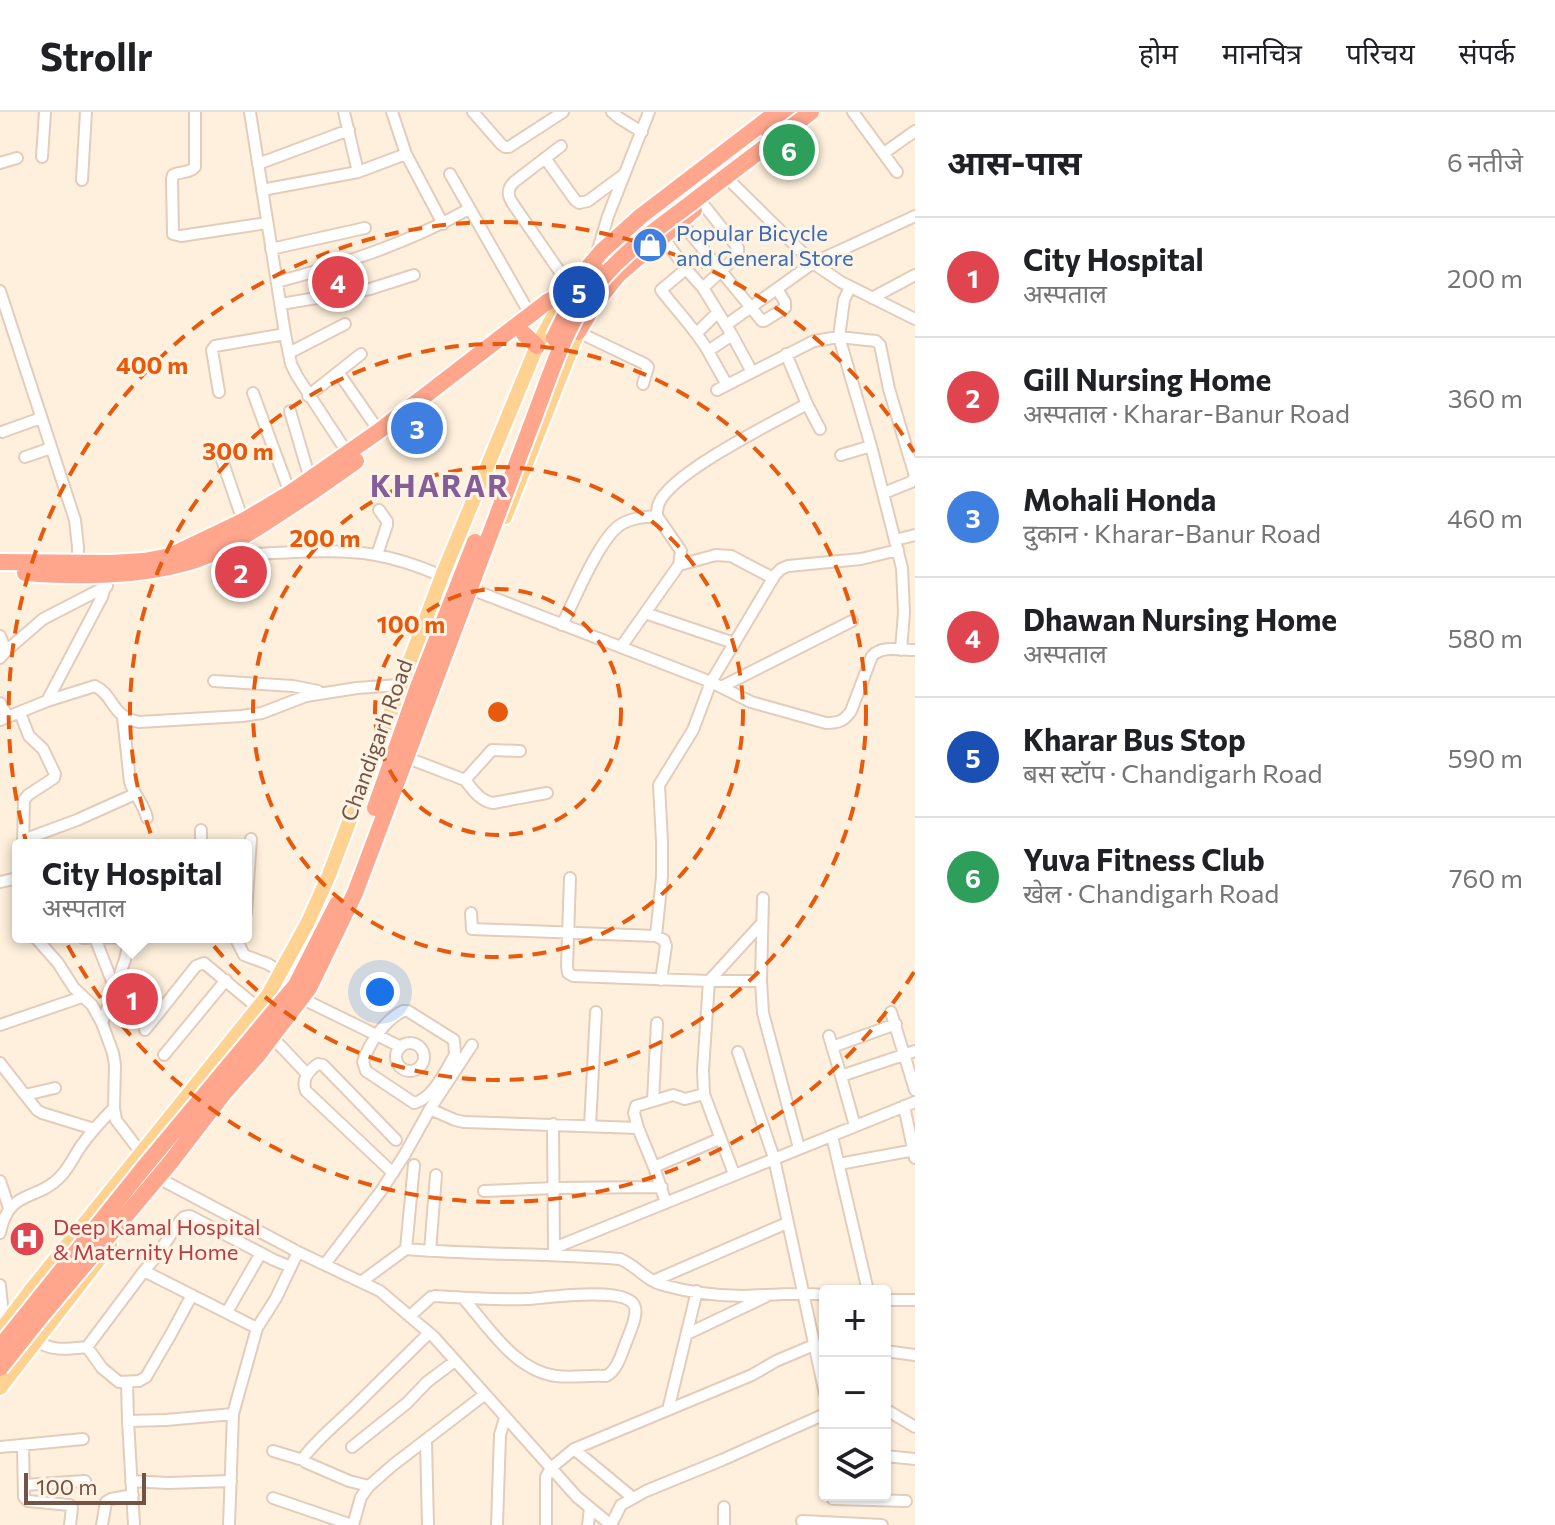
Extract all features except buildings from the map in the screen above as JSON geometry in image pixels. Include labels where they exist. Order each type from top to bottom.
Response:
[{"type":"highway","points":[[109,574],[144,561],[170,556],[243,521],[310,479],[351,458],[524,334],[566,295],[595,258],[641,216],[777,112]]},
{"type":"highway","name":"Chandigarh Road","points":[[0,1347],[296,985],[348,884],[418,687],[567,307],[576,293],[599,266],[634,234],[795,112]]},
{"type":"highway","points":[[0,1368],[258,1055],[309,988],[355,893],[534,417],[565,340],[587,298],[604,275],[631,248],[811,112]]},
{"type":"highway","points":[[578,332],[618,275],[680,221],[823,112]]},
{"type":"highway","points":[[566,295],[591,310]]},
{"type":"highway","points":[[0,562],[109,574],[155,570],[191,562],[237,541],[325,484],[379,431],[547,302],[566,295]]},
{"type":"highway","points":[[524,334],[537,346]]},
{"type":"highway","points":[[0,572],[78,569]]},
{"type":"main road","points":[[2,1324],[258,1008],[281,972],[329,875],[399,685],[537,346],[566,295]]},
{"type":"main road","points":[[0,1388],[275,1040],[326,969],[371,868],[578,332]]},
{"type":"main road","points":[[399,685],[436,700]]},
{"type":"street","points":[[42,157],[45,112]]},
{"type":"street","points":[[82,180],[86,112]]},
{"type":"street","points":[[195,112],[195,167],[173,175],[172,179],[173,234],[181,236],[267,223]]},
{"type":"street","points":[[250,112],[291,364],[308,396],[351,458]]},
{"type":"street","points":[[344,112],[358,172]]},
{"type":"street","points":[[392,112],[406,154],[443,224]]},
{"type":"street","points":[[473,112],[501,144],[509,147],[563,112]]},
{"type":"street","points":[[612,112],[642,132]]},
{"type":"street","points":[[612,282],[595,258],[649,112]]},
{"type":"street","points":[[853,112],[897,172]]},
{"type":"street","points":[[258,164],[349,130]]},
{"type":"street","points":[[884,153],[915,131]]},
{"type":"street","points":[[561,146],[514,182],[508,193],[566,295]]},
{"type":"street","points":[[262,190],[358,172],[406,154]]},
{"type":"street","points":[[0,163],[17,158]]},
{"type":"street","points":[[545,158],[579,203],[588,201],[625,173]]},
{"type":"street","points":[[450,174],[531,316]]},
{"type":"street","points":[[731,182],[813,263],[850,287],[915,319]]},
{"type":"street","points":[[703,204],[738,248],[738,255],[703,288]]},
{"type":"street","points":[[277,282],[393,246],[469,209]]},
{"type":"street","points":[[726,325],[813,263],[915,216]]},
{"type":"street","points":[[680,221],[759,319],[764,321],[785,308],[777,289]]},
{"type":"street","points":[[271,249],[365,228]]},
{"type":"street","points":[[663,237],[703,288],[752,372]]},
{"type":"street","points":[[686,269],[661,290],[697,333],[708,351],[722,387],[814,341],[839,337],[871,339],[880,345],[889,389],[910,437],[915,476],[911,482],[884,493]]},
{"type":"street","points":[[281,304],[370,289],[414,275]]},
{"type":"street","points":[[872,298],[915,275]]},
{"type":"street","points":[[850,287],[844,300],[839,337],[909,584],[901,650]]},
{"type":"street","points":[[0,291],[75,520],[78,569]]},
{"type":"street","points":[[697,333],[718,312]]},
{"type":"street","points":[[289,353],[345,324]]},
{"type":"street","points":[[578,332],[645,364],[648,367],[643,384]]},
{"type":"street","points":[[219,392],[212,358],[215,346],[285,334]]},
{"type":"street","points":[[708,351],[732,335]]},
{"type":"street","points":[[308,396],[361,354]]},
{"type":"street","points":[[786,354],[820,429]]},
{"type":"street","points":[[338,372],[379,431]]},
{"type":"street","points":[[253,393],[290,493]]},
{"type":"street","points":[[621,647],[679,565],[681,551],[657,516],[659,503],[677,482],[726,448],[807,404]]},
{"type":"street","points":[[290,411],[310,479]]},
{"type":"street","points":[[2,432],[41,418]]},
{"type":"street","points":[[841,455],[871,446]]},
{"type":"street","points":[[25,457],[51,448]]},
{"type":"street","points":[[221,457],[243,521]]},
{"type":"street","points":[[377,555],[387,525],[379,510]]},
{"type":"street","points":[[562,625],[595,558],[617,527],[634,518],[657,516]]},
{"type":"street","points":[[656,936],[662,877],[659,785],[693,730],[734,643],[773,578],[788,566],[861,559],[915,535]]},
{"type":"street","points":[[237,541],[250,554],[338,552],[377,555],[442,576]]},
{"type":"street","points":[[679,565],[716,555],[731,556],[773,578]]},
{"type":"street","points":[[3,654],[43,619],[109,574]]},
{"type":"street","points":[[47,701],[109,574]]},
{"type":"street","points":[[476,591],[716,685],[751,702],[826,723],[838,723],[851,711],[876,651],[915,650]]},
{"type":"street","points":[[645,613],[734,643]]},
{"type":"street","points":[[716,685],[852,621]]},
{"type":"street","points":[[0,636],[3,654]]},
{"type":"street","points":[[214,681],[293,686],[324,693]]},
{"type":"street","points":[[123,717],[139,722],[242,716],[262,713],[306,696],[399,685]]},
{"type":"street","points":[[0,703],[4,718],[95,686],[101,688],[123,717],[130,782],[147,818]]},
{"type":"street","points":[[20,713],[29,736],[43,749],[55,774],[54,778],[24,800],[23,839]]},
{"type":"street","points":[[465,780],[492,750],[520,751]]},
{"type":"street","points":[[413,760],[465,780],[487,802],[547,793]]},
{"type":"street","points":[[32,839],[135,794]]},
{"type":"street","points":[[201,830],[201,839]]},
{"type":"street","points":[[570,878],[567,933],[570,975],[761,981]]},
{"type":"street","points":[[763,898],[761,981],[765,1027],[799,1148]]},
{"type":"street","points":[[471,913],[472,929],[656,936],[664,940],[666,946],[661,980]]},
{"type":"street","points":[[734,1174],[704,1094],[709,981],[762,923]]},
{"type":"street","points":[[40,943],[69,982],[92,1005],[102,1023],[115,1065],[114,1108],[118,1124],[162,1180],[298,1252],[380,1291],[429,1333],[551,1468],[611,1525],[621,1505],[633,1498],[819,1417]]},
{"type":"street","points":[[97,943],[115,989]]},
{"type":"street","points":[[102,1023],[129,943]]},
{"type":"street","points":[[238,943],[244,955],[281,972]]},
{"type":"street","points":[[145,1030],[196,966],[204,963],[258,1008]]},
{"type":"street","points":[[164,1055],[226,980]]},
{"type":"street","points":[[0,1025],[82,997]]},
{"type":"street","points":[[305,1000],[401,1047]]},
{"type":"street","points":[[408,1011],[454,1040],[455,1055],[427,1098],[414,1103],[366,1071],[363,1062],[378,1034],[394,1016],[408,1011]]},
{"type":"street","points":[[590,1126],[596,1012]]},
{"type":"street","points":[[891,1012],[910,1053],[915,1090]]},
{"type":"street","points":[[653,1101],[657,1023]]},
{"type":"street","points":[[855,1126],[831,1042],[896,1024]]},
{"type":"street","points":[[275,1040],[307,1074]]},
{"type":"street","points":[[410,1043],[419,1046],[424,1054],[422,1064],[413,1071],[400,1067],[396,1058],[401,1047],[410,1043]]},
{"type":"street","points":[[325,1264],[393,1173],[472,1045]]},
{"type":"street","points":[[738,1052],[774,1158],[819,1367]]},
{"type":"street","points":[[841,1076],[910,1053]]},
{"type":"street","points":[[0,1063],[32,1105],[42,1113],[94,1129]]},
{"type":"street","points":[[422,1064],[441,1076]]},
{"type":"street","points":[[393,1173],[306,1091],[304,1084],[307,1074],[315,1065],[323,1065],[396,1140]]},
{"type":"street","points":[[25,1095],[55,1088]]},
{"type":"street","points":[[666,1203],[638,1128],[634,1108],[673,1095],[685,1099],[704,1094]]},
{"type":"street","points":[[554,1251],[734,1174],[910,1104],[914,1153],[839,1164]]},
{"type":"street","points":[[0,1233],[9,1208],[60,1177],[94,1129],[114,1108]]},
{"type":"street","points":[[430,1109],[464,1122],[638,1128]]},
{"type":"street","points":[[553,1124],[554,1251]]},
{"type":"street","points":[[832,1136],[867,1285]]},
{"type":"street","points":[[654,1167],[719,1139]]},
{"type":"street","points":[[406,1249],[414,1165]]},
{"type":"street","points":[[430,1251],[436,1175]]},
{"type":"street","points":[[0,1181],[9,1208]]},
{"type":"street","points":[[484,1191],[662,1187]]},
{"type":"street","points":[[36,1340],[44,1347],[59,1350],[87,1347],[184,1217],[190,1216],[291,1267]]},
{"type":"street","points":[[653,1281],[787,1223]]},
{"type":"street","points":[[361,1282],[406,1249],[554,1251],[620,1259],[659,1284],[697,1291],[739,1296],[819,1295]]},
{"type":"street","points":[[229,1525],[233,1414],[257,1328],[276,1298],[298,1252]]},
{"type":"street","points":[[227,1312],[261,1253]]},
{"type":"street","points":[[144,1271],[257,1328]]},
{"type":"street","points":[[0,1285],[2,1324]]},
{"type":"street","points":[[668,1410],[697,1291]]},
{"type":"street","points":[[410,1316],[435,1296],[527,1299],[594,1294],[628,1299],[635,1310],[631,1330],[610,1374],[556,1376],[534,1369],[508,1351],[463,1298]]},
{"type":"street","points":[[87,1347],[102,1368],[119,1382],[139,1381],[146,1377],[192,1295]]},
{"type":"street","points":[[687,1334],[771,1295]]},
{"type":"street","points":[[891,1300],[915,1300]]},
{"type":"street","points":[[303,1460],[328,1429],[429,1333]]},
{"type":"street","points":[[546,1525],[546,1477],[551,1468],[574,1449],[752,1375],[814,1345]]},
{"type":"street","points":[[891,1352],[915,1355]]},
{"type":"street","points":[[352,1447],[455,1361]]},
{"type":"street","points":[[127,1383],[134,1525]]},
{"type":"street","points":[[273,1498],[353,1525],[361,1497],[369,1486],[484,1395]]},
{"type":"street","points":[[891,1412],[913,1421]]},
{"type":"street","points":[[128,1421],[233,1414]]},
{"type":"street","points":[[497,1525],[500,1435],[505,1418]]},
{"type":"street","points":[[0,1447],[83,1439]]},
{"type":"street","points":[[426,1441],[428,1525]]},
{"type":"street","points":[[23,1446],[24,1497],[28,1501],[70,1505],[70,1525]]},
{"type":"street","points":[[574,1449],[633,1498]]},
{"type":"street","points":[[273,1451],[369,1486]]},
{"type":"street","points":[[891,1457],[915,1459]]},
{"type":"street","points":[[24,1485],[85,1481]]},
{"type":"street","points":[[131,1481],[231,1481]]},
{"type":"street","points":[[102,1525],[106,1502],[133,1495]]},
{"type":"street","points":[[891,1500],[906,1501]]},
{"type":"street","points":[[831,1523],[833,1501]]},
{"type":"street","points":[[724,1507],[724,1525]]},
{"type":"street","points":[[588,1525],[590,1508]]},
{"type":"street","points":[[802,1521],[882,1525]]},
{"type":"place","name":"Yuva Fitness Club","points":[[789,150]]},
{"type":"place","name":"Popular Bicycle and General Store","points":[[650,245]]},
{"type":"place","name":"Dhawan Nursing Home","points":[[338,282]]},
{"type":"place","name":"Kharar Bus Stop","points":[[579,292]]},
{"type":"place","name":"Mohali Honda","points":[[417,428]]},
{"type":"place","name":"Gill Nursing Home","points":[[241,572]]},
{"type":"place","name":"City Hospital","points":[[132,999]]},
{"type":"place","name":"Deep Kamal Hospital & Maternity Home","points":[[27,1239]]},
{"type":"district","name":"KHARAR","points":[[440,484]]}]
